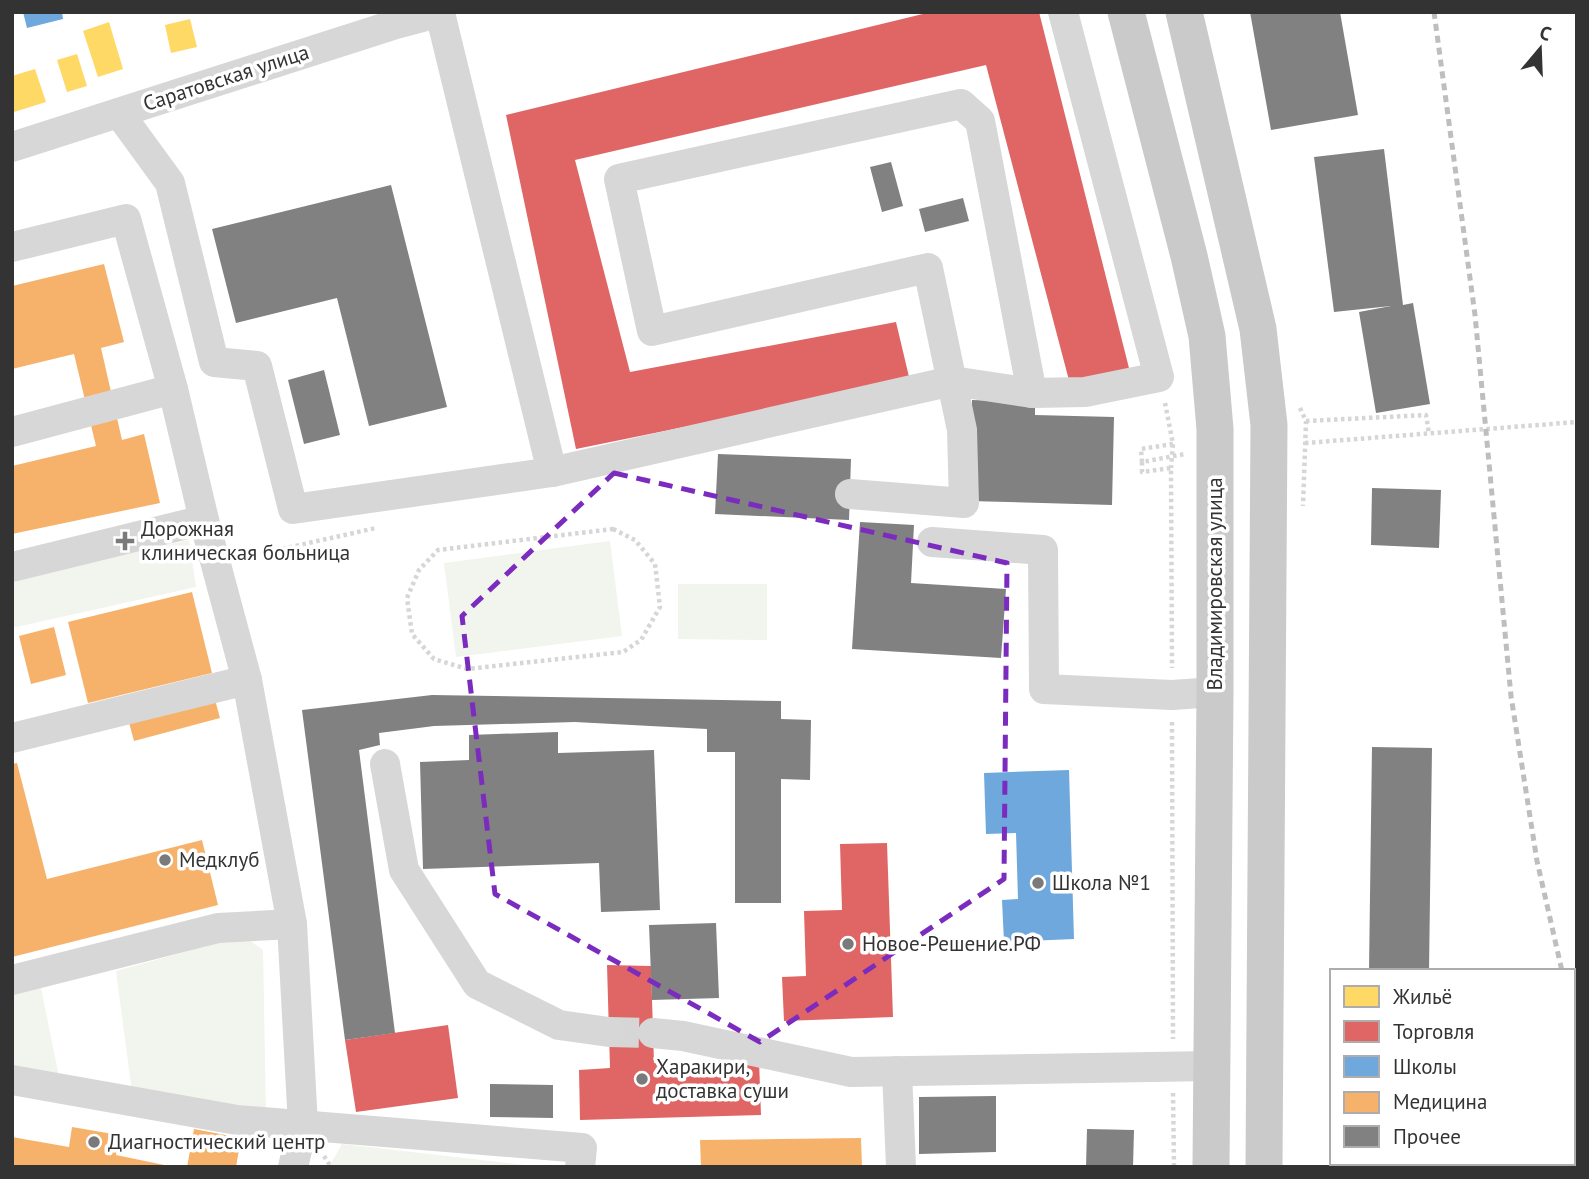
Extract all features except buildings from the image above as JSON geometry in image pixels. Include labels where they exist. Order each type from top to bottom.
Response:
[{"type":"main road","name":"Владимировская улица","points":[[1126,12],[1207,335],[1215,429],[1211,1167]]},
{"type":"main road","points":[[1184,12],[1258,329],[1269,425],[1264,1167]]},
{"type":"street","points":[[441,12],[552,472]]},
{"type":"street","name":"Саратовская улица","points":[[12,147],[396,23],[441,12]]},
{"type":"street","points":[[119,113],[170,183],[215,362],[257,366],[293,509],[552,472],[952,381],[1032,393],[1085,392],[1159,377],[1063,12]]},
{"type":"street","points":[[850,494],[964,503],[962,430],[928,268],[652,331],[619,179],[961,104],[980,121],[1032,393]]},
{"type":"street","points":[[12,247],[126,219],[173,389],[204,520],[247,680],[292,924],[303,1125],[293,1167]]},
{"type":"street","points":[[12,432],[173,389]]},
{"type":"street","points":[[12,567],[204,520]]},
{"type":"street","points":[[932,542],[1043,550],[1044,689],[1172,695],[1215,692]]},
{"type":"street","points":[[12,738],[247,680]]},
{"type":"street","points":[[385,764],[404,870],[477,984],[559,1025],[609,1032]]},
{"type":"street","points":[[12,980],[218,928],[292,924]]},
{"type":"street","points":[[653,1033],[683,1036],[851,1072],[1211,1066]]},
{"type":"street","points":[[897,1071],[901,1167]]},
{"type":"street","points":[[12,1080],[237,1120],[582,1147],[580,1167]]},
{"type":"path","points":[[1159,377],[1173,444],[1174,1167]]},
{"type":"path","points":[[1306,421],[1426,415],[1429,434]]},
{"type":"path","points":[[1293,444],[1577,422]]},
{"type":"path","points":[[1171,468],[1142,472],[1142,449],[1173,444]]},
{"type":"path","points":[[1142,462],[1187,453]]},
{"type":"path","points":[[216,564],[388,525],[379,496]]},
{"type":"path","points":[[613,529],[635,540],[655,564],[660,607],[641,640],[623,652],[467,669],[434,659],[412,634],[407,598],[419,570],[438,550],[613,529]]},
{"type":"highlighted area","points":[[614,473],[1007,563],[1004,879],[760,1042],[495,894],[462,616]]},
{"type":"shaded area","points":[[189,540],[196,587],[12,628],[12,580]]},
{"type":"shaded area","points":[[610,541],[622,636],[456,657],[444,563]]},
{"type":"shaded area","points":[[678,584],[767,584],[767,640],[678,639]]},
{"type":"shaded area","points":[[243,936],[263,950],[266,1115],[132,1092],[116,971]]},
{"type":"shaded area","points":[[41,988],[59,1077],[12,1068],[12,995]]},
{"type":"shaded area","points":[[342,1144],[542,1167],[329,1167]]},
{"type":"tunnel","points":[[609,1032],[653,1033]]},
{"type":"railway","points":[[1434,12],[1475,315],[1511,696],[1537,861],[1562,969]]},
{"type":"railway","points":[[1575,1029],[1577,1037]]},
{"type":"place","name":"Дорожная клиническая больница","points":[[125,541]]},
{"type":"place","name":"Медклуб","points":[[165,860]]},
{"type":"place","name":"Школа №1","points":[[1038,883]]},
{"type":"place","name":"Новое-Решение.РФ","points":[[848,944]]},
{"type":"place","name":"Харакири, доставка суши","points":[[642,1079]]},
{"type":"place","name":"Диагностический центр","points":[[94,1142]]}]
